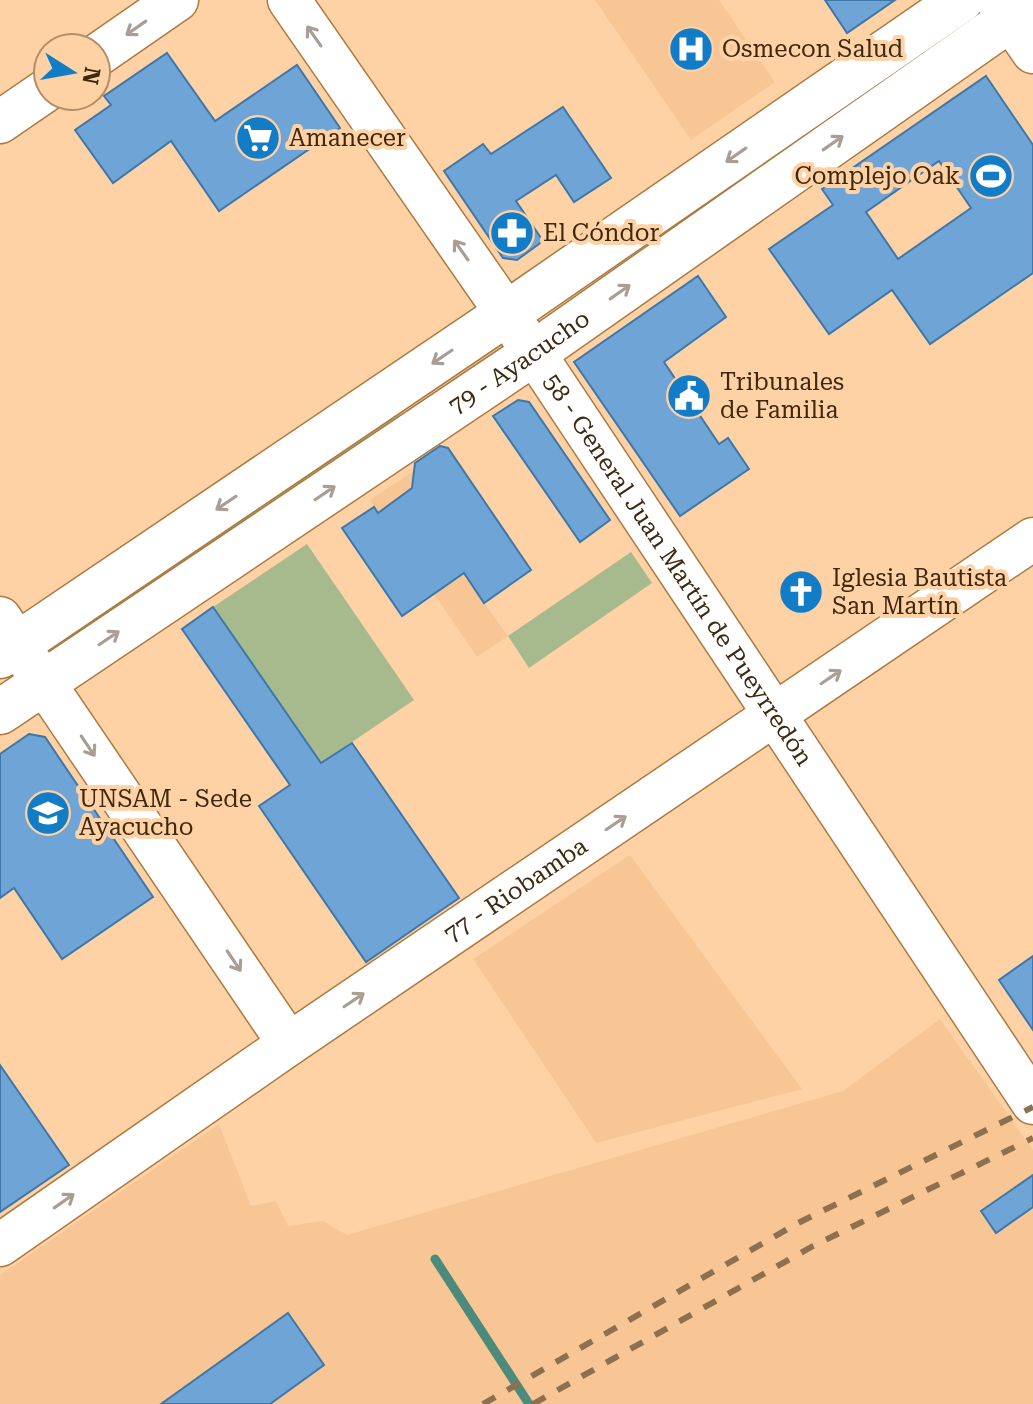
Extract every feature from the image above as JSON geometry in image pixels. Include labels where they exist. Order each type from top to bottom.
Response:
[{"type":"main road","name":"79 - Ayacucho","points":[[6,640],[506,314],[961,0]]},
{"type":"main road","name":"79 - Ayacucho","points":[[0,712],[534,353],[1018,19]]},
{"type":"street","points":[[112,45],[177,0]]},
{"type":"street","name":"58 - General Juan Martín de Pueyrredón","points":[[289,0],[534,353],[1033,1103]]},
{"type":"street","points":[[0,122],[32,100]]},
{"type":"street","name":"77 - Riobamba","points":[[0,1245],[289,1044],[1033,539]]},
{"type":"street","points":[[6,640],[44,681],[289,1044]]},
{"type":"shaded area","name":"Osmecon Salud","points":[[595,0],[719,0],[775,82],[691,140]]},
{"type":"shaded area","points":[[448,448],[531,570],[484,603],[508,636],[477,657],[370,500]]},
{"type":"shaded area","points":[[630,855],[802,1089],[596,1143],[473,959]]},
{"type":"shaded area","points":[[940,1019],[1033,1150],[1033,1404],[0,1404],[0,1275],[219,1124],[251,1206],[276,1201],[288,1226],[323,1221],[347,1235],[843,1091]]},
{"type":"green space","points":[[408,402],[390,429],[46,655],[45,644]]},
{"type":"green space","points":[[307,544],[414,700],[321,763],[213,607]]},
{"type":"green space","points":[[631,552],[652,583],[529,668],[508,636]]},
{"type":"building","points":[[825,0],[895,0],[847,33]]},
{"type":"building","points":[[167,53],[215,121],[297,65],[340,128],[219,211],[171,141],[113,183],[75,130],[101,112],[112,112],[112,91]]},
{"type":"building","points":[[986,76],[1033,145],[1033,273],[930,344],[892,290],[829,334],[769,249],[833,205],[822,189]],"holes":[[[939,161],[971,208],[898,259],[866,212]]]},
{"type":"building","points":[[563,107],[611,178],[574,202],[556,175],[516,201],[543,241],[517,260],[503,258],[444,171],[483,144],[491,154]]},
{"type":"building","points":[[698,276],[726,317],[664,362],[719,444],[728,438],[749,469],[680,516],[574,362]]},
{"type":"building","points":[[518,400],[529,402],[610,520],[580,542],[493,416]]},
{"type":"building","points":[[440,446],[448,448],[531,570],[484,603],[464,573],[402,616],[342,528],[374,507],[378,513],[412,488],[415,463]]},
{"type":"building","points":[[213,607],[321,763],[352,743],[459,898],[366,962],[259,806],[290,785],[182,629]]},
{"type":"building","points":[[29,734],[45,737],[153,897],[62,959],[14,888],[0,898],[0,754]]},
{"type":"building","points":[[1033,956],[1033,1030],[999,980]]},
{"type":"building","points":[[0,1065],[69,1165],[0,1212]]},
{"type":"building","points":[[1033,1175],[1033,1207],[996,1233],[981,1211]]},
{"type":"building","points":[[288,1313],[324,1365],[270,1404],[161,1404]]},
{"type":"waterway","points":[[435,1259],[529,1404]]},
{"type":"railway","points":[[483,1404],[798,1223],[1033,1107]]},
{"type":"railway","points":[[533,1404],[813,1246],[1033,1138]]},
{"type":"place","name":"Osmecon Salud","points":[[691,49]]},
{"type":"place","name":"Amanecer","points":[[258,138]]},
{"type":"place","name":"Complejo Oak","points":[[991,176]]},
{"type":"place","name":"El Cóndor","points":[[512,233]]},
{"type":"place","name":"Tribunales de Familia","points":[[689,396]]},
{"type":"place","name":"Iglesia Bautista San Martín","points":[[801,592]]},
{"type":"place","name":"UNSAM - Sede Ayacucho","points":[[48,813]]}]
